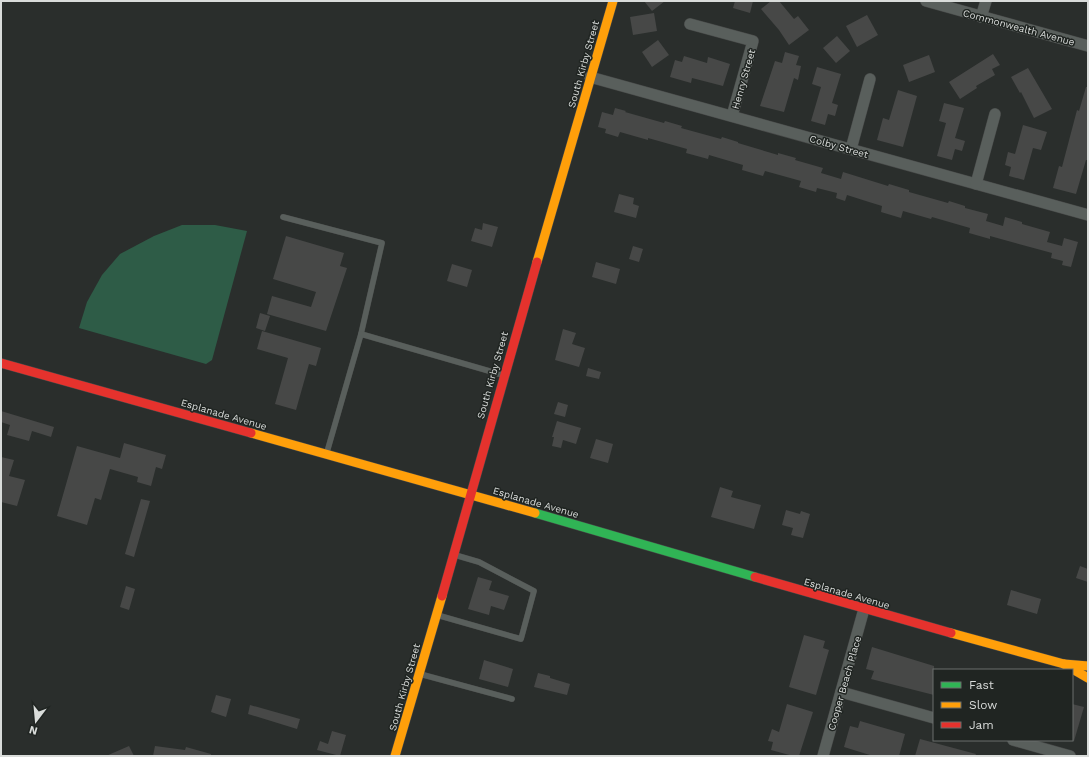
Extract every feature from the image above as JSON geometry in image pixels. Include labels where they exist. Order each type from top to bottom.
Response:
[{"type":"main road","name":"South Kirby Street","points":[[395,756],[420,674],[504,375],[613,1]]},
{"type":"main road","name":"Esplanade Avenue","points":[[1,363],[470,494],[864,609],[1064,664],[1088,666]]},
{"type":"main road","name":"Esplanade Avenue","points":[[1064,664],[1073,669]]},
{"type":"main road","name":"Esplanade Avenue","points":[[1073,669],[1088,678]]},
{"type":"street","name":"Commonwealth Avenue","points":[[926,1],[1088,46]]},
{"type":"street","points":[[981,17],[986,1]]},
{"type":"street","name":"Henry Street","points":[[690,24],[753,42],[732,116]]},
{"type":"street","name":"Colby Street","points":[[590,77],[1088,215]]},
{"type":"street","points":[[851,149],[870,79]]},
{"type":"street","points":[[976,184],[995,114]]},
{"type":"street","name":"Cooper Beach Place","points":[[823,756],[864,609]]},
{"type":"street","points":[[841,692],[933,718]]},
{"type":"street","points":[[1017,741],[1070,756]]},
{"type":"lane","points":[[283,217],[382,243],[361,334],[326,454]]},
{"type":"lane","points":[[361,334],[504,375]]},
{"type":"lane","points":[[436,615],[521,640],[534,591],[479,562],[453,555]]},
{"type":"lane","points":[[420,674],[512,699]]},
{"type":"green space","points":[[182,225],[215,225],[247,231],[212,360],[206,364],[79,328],[87,302],[102,275],[120,254],[154,236]]},
{"type":"building","points":[[644,1],[665,1],[652,11]]},
{"type":"building","points":[[735,1],[753,1],[750,13],[733,8]]},
{"type":"building","points":[[771,1],[779,1],[794,19],[798,16],[809,30],[789,45],[779,30],[761,9]]},
{"type":"building","points":[[654,13],[657,31],[633,35],[630,17]]},
{"type":"building","points":[[867,15],[878,35],[857,47],[846,26]]},
{"type":"building","points":[[837,36],[850,51],[836,63],[823,48]]},
{"type":"building","points":[[658,40],[669,55],[652,67],[642,52]]},
{"type":"building","points":[[785,52],[799,56],[796,65],[801,66],[798,80],[794,78],[784,112],[760,106],[775,61],[782,63]]},
{"type":"building","points":[[993,54],[1000,65],[992,69],[995,75],[976,86],[977,88],[960,99],[949,82]]},
{"type":"building","points":[[929,55],[935,72],[909,82],[903,65]]},
{"type":"building","points":[[684,56],[707,63],[708,57],[730,64],[723,86],[692,78],[691,83],[670,77],[675,60],[682,62]]},
{"type":"building","points":[[817,67],[841,74],[832,103],[838,105],[835,116],[828,114],[825,125],[811,121],[821,87],[812,84]]},
{"type":"building","points":[[1028,68],[1052,109],[1034,118],[1021,92],[1020,93],[1011,77]]},
{"type":"building","points":[[1086,87],[1088,87],[1088,160],[1086,160],[1076,194],[1053,188],[1059,166],[1062,167],[1077,110],[1079,111]]},
{"type":"building","points":[[898,90],[917,96],[903,147],[877,140],[883,118],[889,120]]},
{"type":"building","points":[[944,103],[964,108],[955,138],[965,141],[962,151],[955,149],[952,160],[937,156],[946,123],[939,121]]},
{"type":"building","points":[[615,108],[664,123],[665,121],[682,126],[681,128],[721,139],[722,137],[778,155],[778,153],[796,158],[795,160],[823,168],[821,173],[841,179],[843,172],[888,186],[889,184],[909,190],[909,192],[948,203],[949,201],[965,206],[965,208],[988,214],[986,221],[1003,226],[1005,217],[1022,222],[1022,224],[1050,232],[1047,242],[1062,246],[1064,238],[1078,242],[1071,267],[1062,265],[1063,261],[1051,258],[1052,253],[990,236],[990,239],[969,233],[970,228],[932,217],[931,219],[903,211],[901,218],[881,212],[882,206],[847,195],[845,201],[836,198],[837,193],[817,188],[816,192],[799,187],[801,181],[765,171],[763,176],[742,170],[743,165],[709,155],[708,159],[686,153],[687,149],[648,138],[648,140],[620,132],[618,137],[605,133],[606,129],[598,127],[602,112],[613,115]]},
{"type":"building","points":[[1023,125],[1047,132],[1041,150],[1033,148],[1024,180],[1009,176],[1011,167],[1005,165],[1008,152],[1015,154]]},
{"type":"building","points":[[619,194],[634,198],[633,204],[639,206],[636,218],[614,212]]},
{"type":"building","points":[[483,223],[498,227],[492,247],[471,241],[475,228],[482,230]]},
{"type":"building","points":[[286,236],[344,253],[340,266],[347,268],[326,331],[267,314],[272,296],[311,307],[316,292],[273,279]]},
{"type":"building","points":[[633,246],[643,249],[639,262],[629,259]]},
{"type":"building","points":[[596,262],[620,269],[616,284],[592,277]]},
{"type":"building","points":[[452,264],[472,270],[467,287],[447,281]]},
{"type":"building","points":[[260,313],[270,316],[265,331],[256,328]]},
{"type":"building","points":[[563,329],[576,333],[572,344],[585,348],[579,367],[555,360]]},
{"type":"building","points":[[262,331],[321,348],[316,366],[309,364],[296,410],[275,404],[288,358],[257,349]]},
{"type":"building","points":[[588,368],[601,372],[599,379],[586,376]]},
{"type":"building","points":[[558,402],[568,405],[565,417],[554,414]]},
{"type":"building","points":[[1,411],[54,427],[51,437],[32,431],[29,441],[7,435],[10,425],[1,422]]},
{"type":"building","points":[[557,421],[581,428],[576,444],[563,440],[561,448],[552,446],[554,437],[552,437]]},
{"type":"building","points":[[596,439],[613,444],[608,463],[590,458]]},
{"type":"building","points":[[124,443],[166,455],[162,469],[156,467],[151,486],[137,482],[138,477],[110,469],[101,500],[95,498],[87,525],[57,516],[77,446],[120,458]]},
{"type":"building","points":[[1,457],[14,460],[9,476],[25,480],[17,506],[1,502]]},
{"type":"building","points":[[720,487],[733,491],[731,497],[761,505],[754,529],[711,517]]},
{"type":"building","points":[[141,499],[150,501],[134,557],[125,554]]},
{"type":"building","points":[[786,510],[800,514],[801,511],[810,514],[803,538],[791,535],[793,528],[782,525]]},
{"type":"building","points":[[1080,566],[1088,569],[1088,582],[1076,578]]},
{"type":"building","points":[[478,577],[492,581],[489,590],[509,596],[504,610],[491,606],[489,615],[468,609]]},
{"type":"building","points":[[126,586],[135,589],[129,610],[120,607]]},
{"type":"building","points":[[1011,590],[1041,599],[1037,614],[1007,605]]},
{"type":"building","points":[[804,635],[825,641],[823,648],[829,650],[816,695],[789,687]]},
{"type":"building","points":[[872,647],[934,666],[933,695],[871,679],[874,671],[866,669]]},
{"type":"building","points":[[484,660],[513,669],[508,687],[479,679]]},
{"type":"building","points":[[538,673],[570,684],[567,695],[534,687]]},
{"type":"building","points":[[216,695],[231,699],[226,717],[211,712]]},
{"type":"building","points":[[787,704],[813,712],[799,756],[793,756],[771,750],[773,742],[768,741],[772,729],[779,732]]},
{"type":"building","points":[[1073,704],[1084,707],[1073,741]]},
{"type":"building","points":[[250,705],[300,719],[297,729],[248,714]]},
{"type":"building","points":[[860,721],[905,734],[899,756],[873,756],[844,747],[850,726],[858,728]]},
{"type":"building","points":[[332,731],[346,735],[340,756],[317,750],[320,741],[328,744]]},
{"type":"building","points":[[920,739],[976,754],[975,756],[915,756]]},
{"type":"building","points":[[129,746],[134,756],[106,756]]},
{"type":"building","points":[[155,746],[185,750],[186,747],[211,754],[211,756],[153,756]]},
{"type":"traffic: fast","points":[[535,513],[755,577]]},
{"type":"traffic: slow","points":[[537,262],[613,1]]},
{"type":"traffic: slow","points":[[251,433],[535,513]]},
{"type":"traffic: slow","points":[[395,756],[442,596]]},
{"type":"traffic: slow","points":[[951,633],[1064,664],[1088,666]]},
{"type":"traffic: slow","points":[[1064,664],[1073,669]]},
{"type":"traffic: slow","points":[[1073,669],[1088,678]]},
{"type":"traffic: jam","points":[[442,596],[537,262]]},
{"type":"traffic: jam","points":[[1,363],[251,433]]},
{"type":"traffic: jam","points":[[755,577],[951,633]]}]
